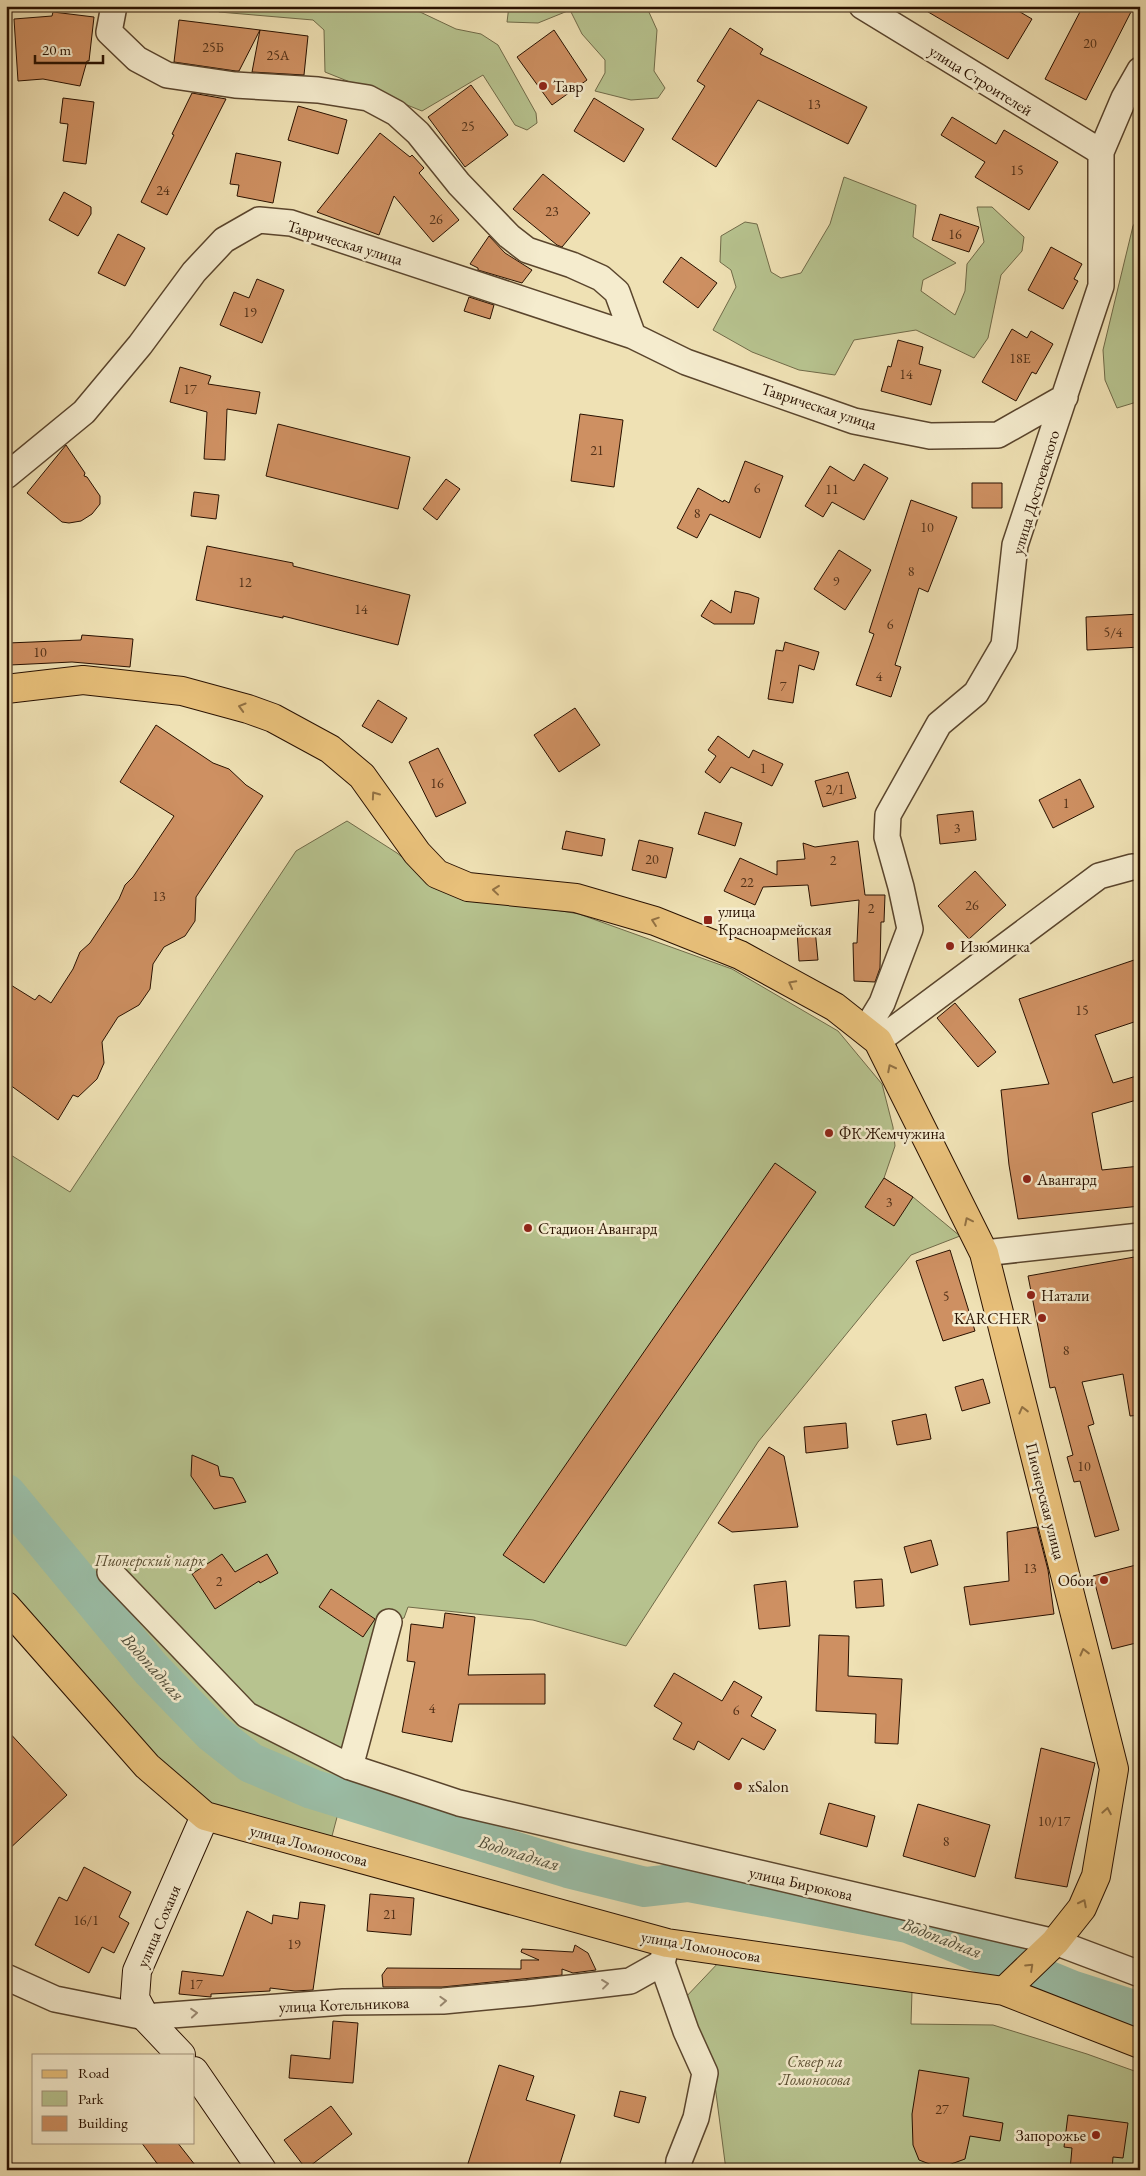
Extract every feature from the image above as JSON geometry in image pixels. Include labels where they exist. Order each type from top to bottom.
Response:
[{"type":"main road","points":[[6,689],[83,680],[182,691],[248,709],[273,718],[330,749],[362,776],[417,854],[437,874],[468,887],[576,898],[655,921],[740,956],[835,1007],[871,1036]]},
{"type":"main road","name":"Пионерская улица","points":[[871,1036],[913,1111],[984,1253],[1114,1769],[1096,1876],[1082,1908],[1055,1942],[1004,1991]]},
{"type":"main road","points":[[8,1609],[147,1766],[205,1816]]},
{"type":"main road","name":"улица Ломоносова","points":[[205,1816],[664,1953],[1004,1991],[1140,2044]]},
{"type":"main road","name":"улица Соханя","points":[[180,2054],[145,2017],[135,1998],[138,1971],[205,1816]]},
{"type":"main road","points":[[195,2072],[262,2170]]},
{"type":"street","points":[[114,6],[109,32],[137,59],[167,75],[235,85],[318,90],[368,98],[396,113],[418,133],[459,184],[509,236],[527,250],[572,265],[601,278],[617,292],[633,336]]},
{"type":"street","name":"улица Строителей","points":[[862,6],[1101,152]]},
{"type":"street","name":"улица Достоевского","points":[[871,1036],[910,929],[902,887],[886,837],[888,816],[939,724],[976,693],[1004,645],[1014,545],[1101,286],[1101,152],[1124,98],[1140,70]]},
{"type":"street","name":"Таврическая улица","points":[[6,476],[84,412],[140,345],[194,272],[224,240],[259,220],[291,223],[633,336],[686,362],[854,421],[930,436],[998,435],[1065,397]]},
{"type":"street","points":[[871,1036],[954,986],[1099,876],[1132,867],[1140,867]]},
{"type":"street","points":[[984,1253],[1140,1236]]},
{"type":"street","name":"улица Бирюкова","points":[[110,1572],[247,1716],[350,1767],[459,1803],[1055,1942],[1140,1974]]},
{"type":"street","points":[[350,1767],[389,1622]]},
{"type":"street","points":[[664,1953],[686,2030],[705,2073],[696,2118],[679,2161],[678,2170]]},
{"type":"street","name":"улица Котельникова","points":[[6,1977],[55,1999],[145,2017],[344,2002],[443,2001],[630,1981],[664,1953]]},
{"type":"green space","points":[[212,6],[417,6],[418,11],[456,29],[481,34],[498,45],[536,113],[537,123],[527,130],[515,125],[483,75],[422,111],[325,72],[324,30],[313,20],[219,12]]},
{"type":"green space","points":[[509,6],[642,6],[648,10],[657,30],[654,71],[665,88],[658,98],[631,100],[595,91],[605,73],[605,60],[582,34],[570,10],[538,23],[507,22]]},
{"type":"green space","points":[[844,177],[916,205],[913,237],[956,263],[923,280],[921,291],[955,315],[965,291],[967,264],[984,242],[977,207],[992,207],[1024,237],[1022,251],[1001,275],[988,338],[974,358],[916,330],[854,340],[835,375],[799,370],[752,352],[713,330],[736,287],[731,270],[720,262],[721,236],[745,222],[757,224],[771,272],[781,278],[801,273],[830,224]]},
{"type":"green space","points":[[1140,215],[1140,401],[1117,408],[1105,380],[1103,350],[1133,226]]},
{"type":"green space","name":"Стадион Авангард","points":[[347,821],[397,853],[446,891],[579,914],[732,969],[838,1031],[882,1084],[893,1127],[895,1146],[884,1178],[913,1197],[960,1236],[911,1255],[758,1442],[626,1646],[533,1620],[408,1607],[404,1618],[389,1622],[328,1851],[206,1816],[6,1608],[6,1152],[70,1192],[296,851]]},
{"type":"green space","name":"Сквер на Ломоносова","points":[[721,1960],[912,1991],[911,2024],[993,2025],[1087,2054],[1140,2073],[1140,2170],[726,2170],[713,2070],[684,1999]]},
{"type":"building","points":[[918,6],[1010,6],[1032,19],[1008,59]]},
{"type":"building","points":[[1083,6],[1134,6],[1086,100],[1045,79]]},
{"type":"building","points":[[53,12],[94,17],[89,61],[87,61],[80,86],[43,79],[18,81],[14,19],[52,16]]},
{"type":"building","points":[[179,20],[260,30],[239,71],[236,71],[174,62]]},
{"type":"building","points":[[730,28],[763,49],[760,54],[867,107],[848,144],[758,100],[716,167],[672,139],[705,86],[697,81]]},
{"type":"building","points":[[260,30],[308,36],[304,75],[252,72]]},
{"type":"building","points":[[554,30],[587,80],[552,105],[517,57]]},
{"type":"building","points":[[471,85],[508,135],[465,167],[428,117]]},
{"type":"building","points":[[192,93],[226,99],[167,215],[141,202]]},
{"type":"building","points":[[63,98],[94,102],[86,164],[63,161],[68,124],[60,123]]},
{"type":"building","points":[[594,98],[644,129],[624,162],[574,131]]},
{"type":"building","points":[[298,106],[347,120],[338,154],[288,140]]},
{"type":"building","points":[[952,117],[996,144],[1004,130],[1058,162],[1029,210],[975,177],[985,162],[941,135]]},
{"type":"building","points":[[380,133],[410,157],[412,155],[424,168],[419,173],[459,220],[433,242],[394,196],[379,235],[317,212]]},
{"type":"building","points":[[236,153],[281,162],[273,203],[237,196],[239,185],[230,184]]},
{"type":"building","points":[[543,174],[590,213],[562,247],[513,209]]},
{"type":"building","points":[[64,192],[91,207],[91,214],[78,236],[49,220]]},
{"type":"building","points":[[940,214],[979,227],[969,252],[932,240]]},
{"type":"building","points":[[118,234],[145,248],[125,286],[98,273]]},
{"type":"building","points":[[489,236],[505,253],[532,270],[522,283],[478,270],[478,268],[470,264]]},
{"type":"building","points":[[1051,247],[1082,264],[1074,279],[1078,281],[1063,309],[1028,290]]},
{"type":"building","points":[[681,257],[717,283],[698,308],[663,282]]},
{"type":"building","points":[[257,279],[284,290],[262,343],[220,325],[234,292],[249,298]]},
{"type":"building","points":[[469,297],[494,305],[490,319],[464,311]]},
{"type":"building","points":[[1012,329],[1027,338],[1031,331],[1053,344],[1036,374],[1032,372],[1016,401],[982,382]]},
{"type":"building","points":[[898,340],[923,347],[919,364],[941,370],[931,405],[881,391],[888,366],[891,367]]},
{"type":"building","points":[[180,367],[211,376],[208,384],[260,392],[256,414],[227,409],[225,460],[204,459],[207,412],[170,402]]},
{"type":"building","points":[[580,414],[623,420],[614,487],[571,481]]},
{"type":"building","points":[[278,424],[410,457],[398,509],[266,476]]},
{"type":"building","points":[[66,445],[85,473],[84,476],[87,477],[100,496],[100,504],[92,514],[81,521],[69,523],[62,522],[27,493]]},
{"type":"building","points":[[745,461],[783,476],[760,538],[710,514],[697,538],[677,528],[698,488],[723,502],[724,500],[729,503]]},
{"type":"building","points":[[864,464],[888,478],[864,520],[832,502],[823,517],[805,506],[830,466],[854,481]]},
{"type":"building","points":[[446,479],[460,489],[437,520],[423,509]]},
{"type":"building","points":[[972,483],[1002,483],[1002,508],[972,508]]},
{"type":"building","points":[[194,492],[219,495],[216,519],[191,516]]},
{"type":"building","points":[[911,500],[957,517],[928,592],[919,588],[895,665],[901,667],[891,697],[856,685],[874,634],[869,632]]},
{"type":"building","points":[[207,546],[293,563],[293,566],[410,595],[398,645],[283,616],[283,618],[196,600]]},
{"type":"building","points":[[839,550],[871,570],[845,610],[814,589]]},
{"type":"building","points":[[735,591],[759,598],[754,624],[714,624],[701,616],[711,600],[731,613]]},
{"type":"building","points":[[1140,614],[1140,647],[1087,650],[1086,617]]},
{"type":"building","points":[[82,635],[133,639],[130,667],[72,662],[10,665],[8,643],[81,640]]},
{"type":"building","points":[[785,642],[819,652],[814,670],[799,665],[793,703],[768,699],[776,650],[783,651]]},
{"type":"building","points":[[378,700],[407,718],[392,743],[362,726]]},
{"type":"building","points":[[575,708],[600,745],[559,772],[534,735]]},
{"type":"building","points":[[156,725],[213,763],[229,769],[246,785],[263,796],[196,897],[195,921],[185,936],[164,947],[153,964],[150,989],[139,1005],[118,1017],[102,1042],[104,1063],[97,1079],[78,1097],[73,1095],[58,1120],[6,1082],[6,982],[35,1000],[39,995],[51,1003],[73,969],[80,952],[90,943],[119,899],[125,885],[133,877],[174,816],[120,782]]},
{"type":"building","points":[[718,736],[749,758],[753,750],[783,764],[772,786],[731,767],[720,783],[705,772],[716,756],[708,750]]},
{"type":"building","points":[[438,748],[466,803],[436,817],[409,762]]},
{"type":"building","points":[[848,772],[856,798],[823,807],[815,781]]},
{"type":"building","points":[[1080,779],[1094,807],[1053,828],[1039,800]]},
{"type":"building","points":[[973,811],[976,840],[940,844],[937,815]]},
{"type":"building","points":[[705,812],[742,823],[735,846],[698,834]]},
{"type":"building","points":[[566,831],[605,839],[602,856],[562,849]]},
{"type":"building","points":[[639,840],[673,848],[666,878],[632,870]]},
{"type":"building","points":[[858,841],[865,895],[885,895],[884,922],[881,922],[880,968],[875,982],[854,981],[853,943],[857,943],[859,900],[811,906],[808,885],[763,887],[755,905],[724,891],[740,858],[777,875],[777,861],[805,859],[803,843],[815,847]]},
{"type":"building","points":[[975,871],[1006,905],[969,939],[938,906]]},
{"type":"building","points":[[815,929],[818,960],[799,961],[797,931]]},
{"type":"building","points":[[1140,958],[1140,1020],[1095,1035],[1113,1083],[1140,1075],[1140,1099],[1092,1113],[1102,1170],[1140,1166],[1140,1206],[1018,1219],[1009,1165],[1001,1090],[1049,1084],[1019,999]]},
{"type":"building","points":[[955,1003],[996,1052],[978,1067],[937,1018]]},
{"type":"building","points":[[775,1163],[816,1192],[544,1583],[503,1555]]},
{"type":"building","points":[[884,1178],[913,1197],[894,1226],[865,1207]]},
{"type":"building","points":[[950,1250],[975,1331],[943,1341],[916,1261]]},
{"type":"building","points":[[1140,1256],[1140,1415],[1130,1416],[1123,1374],[1082,1382],[1094,1424],[1088,1426],[1119,1530],[1095,1537],[1080,1481],[1074,1482],[1067,1457],[1073,1455],[1055,1387],[1050,1388],[1028,1276]]},
{"type":"building","points":[[983,1379],[990,1403],[962,1411],[955,1387]]},
{"type":"building","points":[[926,1414],[931,1439],[897,1445],[892,1421]]},
{"type":"building","points":[[846,1423],[848,1448],[806,1453],[804,1427]]},
{"type":"building","points":[[769,1447],[784,1456],[798,1527],[732,1532],[718,1523]]},
{"type":"building","points":[[192,1455],[218,1466],[220,1476],[233,1478],[246,1502],[214,1509],[191,1476]]},
{"type":"building","points":[[1037,1527],[1048,1570],[1054,1614],[970,1625],[964,1587],[1009,1581],[1007,1532]]},
{"type":"building","points":[[931,1540],[938,1565],[911,1573],[904,1547]]},
{"type":"building","points":[[222,1554],[235,1572],[267,1554],[278,1573],[260,1583],[259,1581],[215,1609],[192,1574]]},
{"type":"building","points":[[1140,1564],[1140,1588],[1135,1589],[1140,1606],[1140,1642],[1112,1649],[1093,1576]]},
{"type":"building","points":[[882,1579],[884,1606],[856,1608],[854,1581]]},
{"type":"building","points":[[786,1581],[790,1626],[759,1629],[754,1585]]},
{"type":"building","points":[[331,1589],[375,1619],[363,1637],[319,1607]]},
{"type":"building","points":[[445,1613],[475,1617],[468,1675],[545,1674],[545,1704],[459,1704],[452,1742],[402,1732],[415,1662],[407,1661],[411,1624],[443,1628]]},
{"type":"building","points":[[819,1635],[849,1636],[848,1676],[902,1679],[898,1744],[875,1743],[876,1714],[816,1711]]},
{"type":"building","points":[[674,1673],[722,1701],[734,1681],[762,1697],[751,1716],[776,1730],[764,1750],[742,1738],[729,1760],[698,1741],[694,1750],[673,1739],[682,1723],[654,1706]]},
{"type":"building","points":[[6,1729],[67,1795],[6,1852]]},
{"type":"building","points":[[1041,1748],[1095,1763],[1067,1887],[1015,1878]]},
{"type":"building","points":[[829,1803],[875,1816],[867,1847],[820,1834]]},
{"type":"building","points":[[918,1804],[990,1825],[975,1877],[903,1856]]},
{"type":"building","points":[[84,1867],[131,1892],[119,1917],[129,1923],[114,1953],[102,1947],[89,1973],[35,1945],[59,1897],[67,1901]]},
{"type":"building","points":[[370,1894],[414,1898],[411,1935],[367,1931]]},
{"type":"building","points":[[300,1902],[325,1905],[313,1990],[295,1991],[270,1988],[270,1991],[211,1994],[211,1997],[179,1994],[182,1971],[223,1976],[247,1911],[272,1924],[273,1915],[298,1919]]},
{"type":"building","points":[[575,1945],[588,1953],[596,1970],[573,1973],[562,1969],[562,1975],[442,1987],[383,1987],[382,1975],[387,1968],[521,1969],[521,1960],[539,1960],[521,1952],[522,1949],[573,1952]]},
{"type":"building","points":[[333,2021],[358,2023],[353,2083],[289,2078],[291,2055],[330,2059]]},
{"type":"building","points":[[499,2065],[534,2076],[526,2100],[575,2115],[558,2170],[466,2170]]},
{"type":"building","points":[[919,2070],[969,2078],[963,2116],[1003,2123],[1000,2141],[970,2136],[965,2159],[940,2168],[919,2160],[913,2145],[912,2114]]},
{"type":"building","points":[[620,2091],[646,2097],[639,2123],[614,2116]]},
{"type":"building","points":[[331,2106],[352,2134],[306,2169],[284,2140]]},
{"type":"building","name":"Запорожье","points":[[1068,2115],[1128,2123],[1123,2158],[1113,2157],[1112,2170],[1070,2170],[1072,2148],[1064,2147]]},
{"type":"building","points":[[142,2144],[179,2144],[199,2170],[162,2170]]},
{"type":"waterway","name":"Водопадная","points":[[6,1494],[151,1669],[213,1733],[251,1763],[312,1789],[568,1868],[645,1887],[689,1882],[908,1923],[1071,1990],[1140,2012]]},
{"type":"place","name":"Тавр","points":[[543,86]]},
{"type":"place","name":"улица Красноармейская","points":[[708,920]]},
{"type":"place","name":"Изюминка","points":[[950,946]]},
{"type":"place","name":"ФК Жемчужина","points":[[829,1133]]},
{"type":"place","name":"Авангард","points":[[1027,1179]]},
{"type":"place","name":"Стадион Авангард","points":[[528,1228]]},
{"type":"place","name":"Натали","points":[[1031,1295]]},
{"type":"place","name":"KARCHER","points":[[1042,1318]]},
{"type":"place","name":"Обои","points":[[1104,1580]]},
{"type":"place","name":"xSalon","points":[[738,1786]]},
{"type":"place","name":"Запорожье","points":[[1096,2135]]},
{"type":"park label","name":"Пионерский парк","points":[[150,1560]]}]
